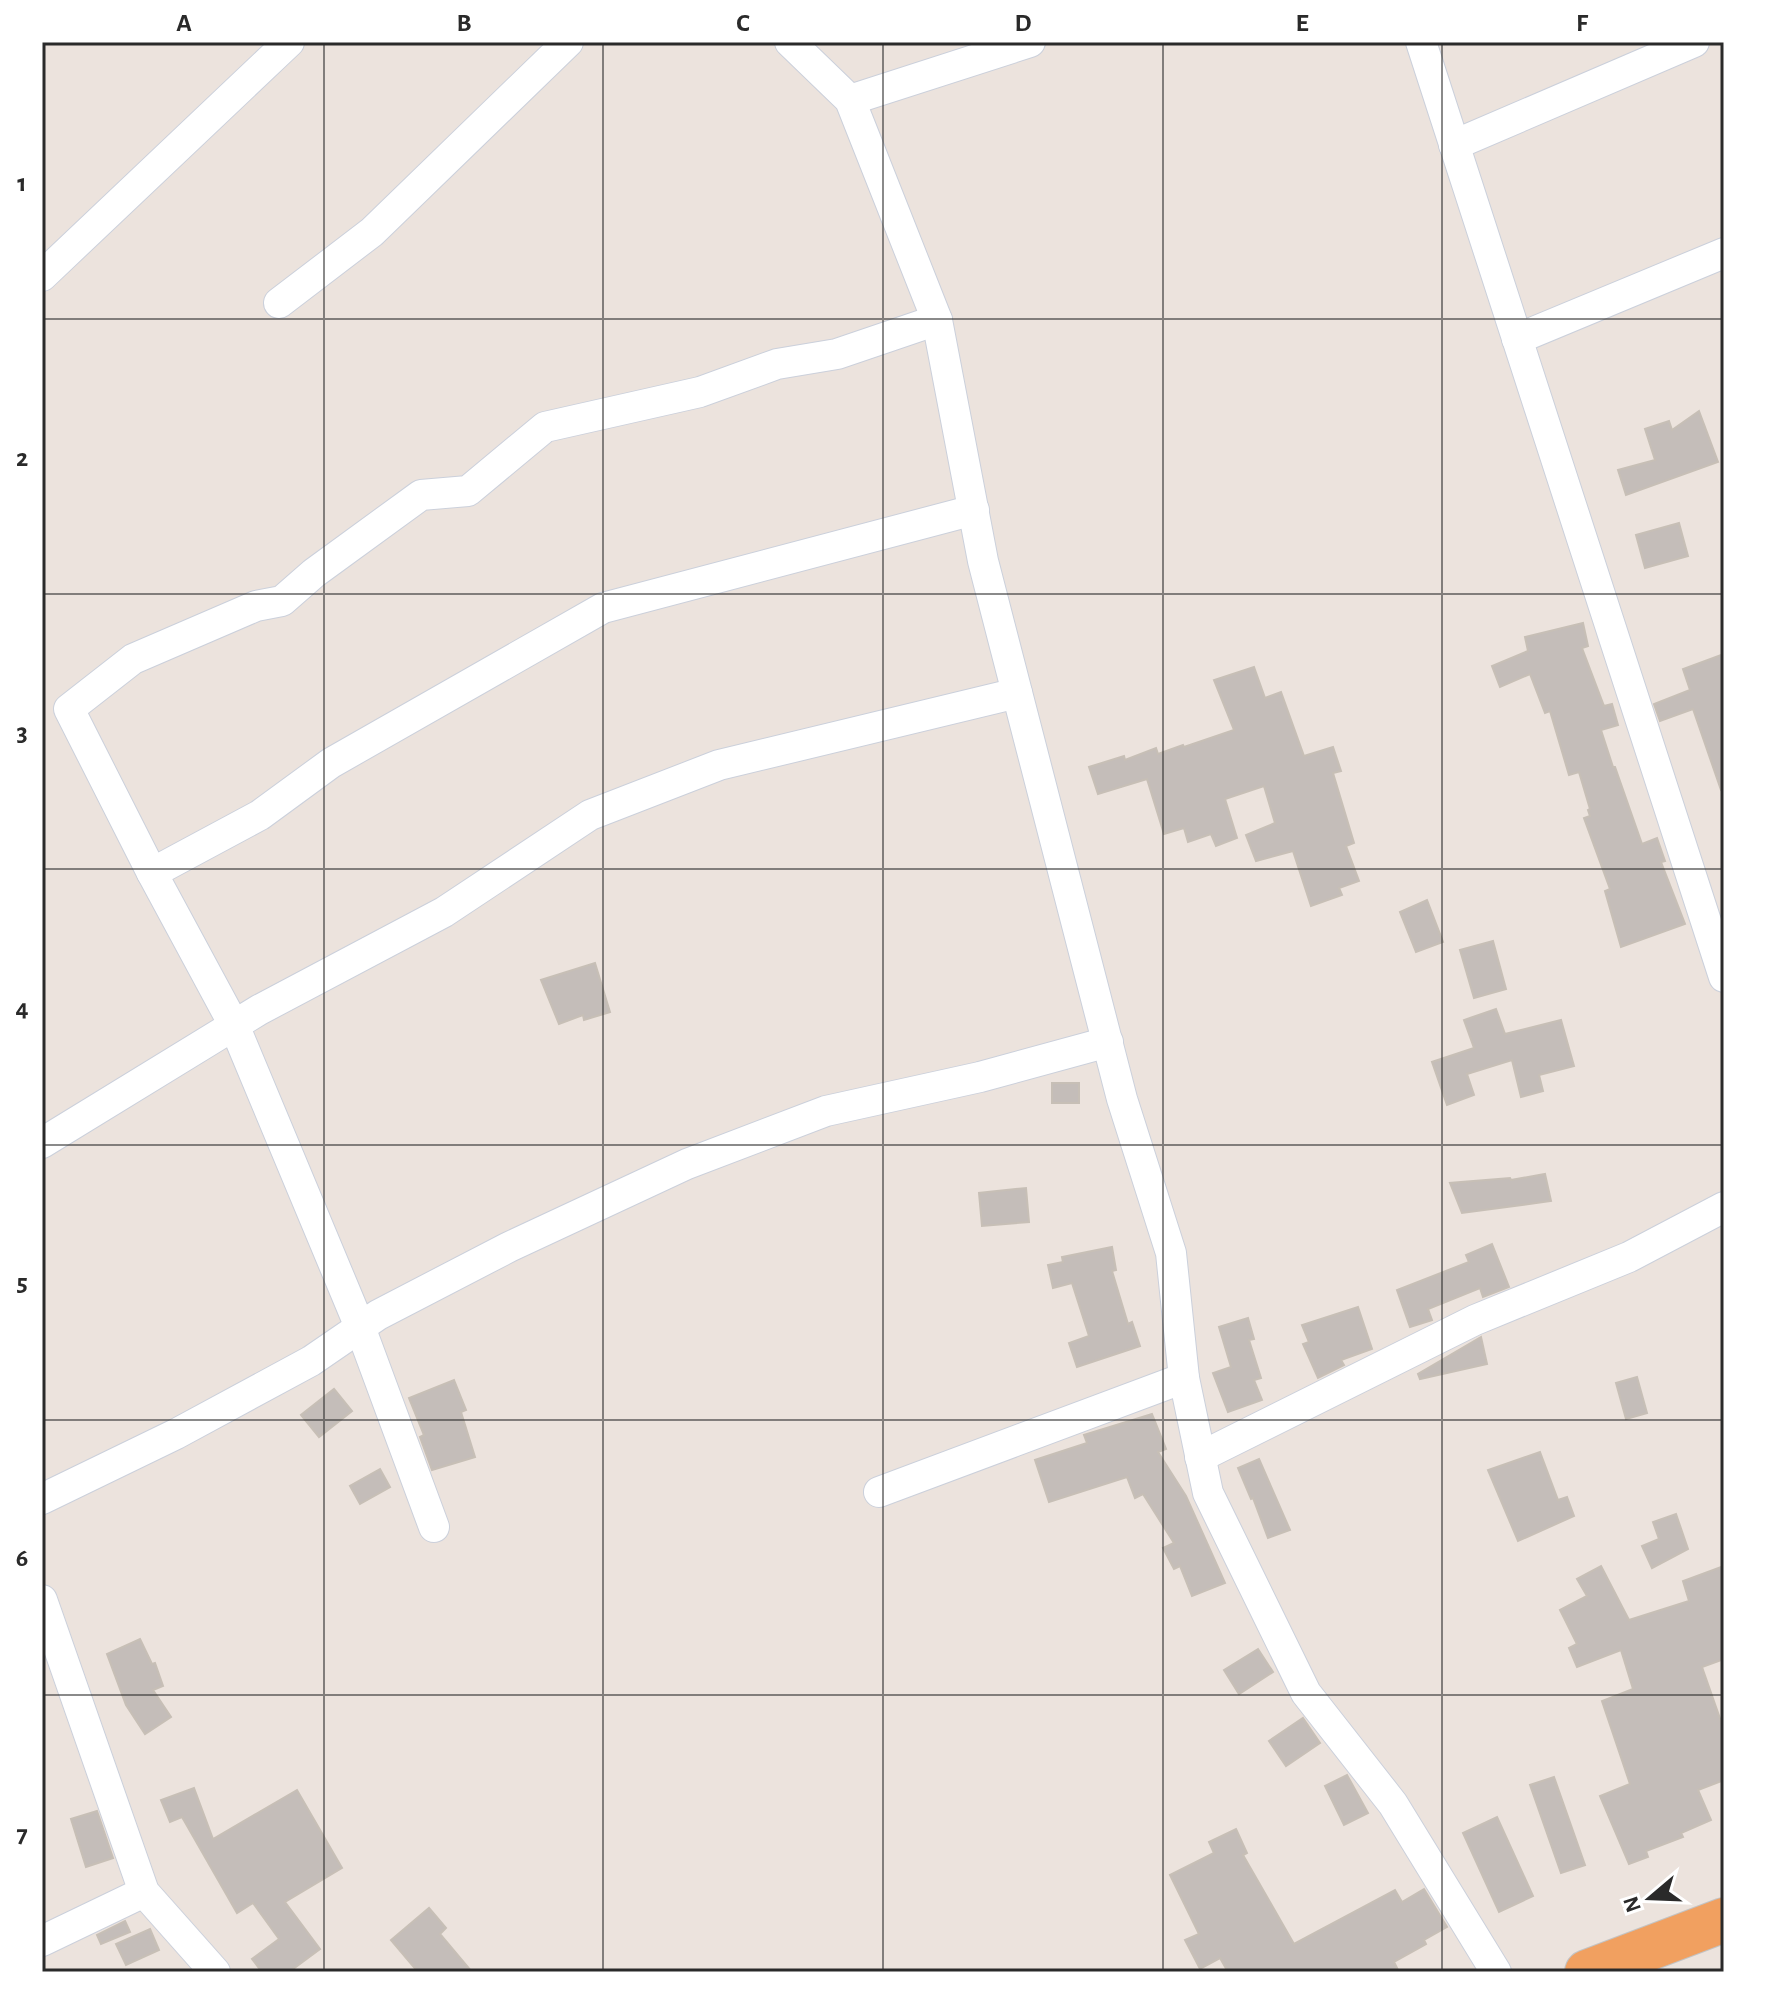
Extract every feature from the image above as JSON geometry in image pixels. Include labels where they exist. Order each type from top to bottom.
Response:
[{"type":"highway","points":[[1587,1972],[1724,1920]]},
{"type":"street","points":[[42,276],[289,42]]},
{"type":"street","points":[[279,303],[372,232],[568,42]]},
{"type":"street","points":[[790,42],[850,100],[937,320],[983,561],[1122,1099],[1171,1253],[1184,1378],[1208,1493],[1306,1693],[1393,1804],[1496,1972]]},
{"type":"street","points":[[850,100],[1030,42]]},
{"type":"street","points":[[1421,42],[1724,977]]},
{"type":"street","points":[[1454,145],[1694,42]]},
{"type":"street","points":[[1517,339],[1724,253]]},
{"type":"street","points":[[434,1527],[360,1327],[234,1025],[69,709],[133,659],[256,606],[282,601],[314,573],[421,495],[468,491],[545,427],[700,392],[777,364],[837,354],[937,320]]},
{"type":"street","points":[[152,873],[260,815],[331,763],[603,608],[974,510]]},
{"type":"street","points":[[42,1143],[234,1025],[444,912],[590,815],[719,765],[1017,693]]},
{"type":"street","points":[[42,1499],[176,1434],[311,1361],[378,1315],[509,1247],[687,1164],[826,1111],[980,1077],[1108,1042]]},
{"type":"street","points":[[1200,1457],[1475,1320],[1629,1257],[1724,1207]]},
{"type":"street","points":[[879,1492],[1184,1378]]},
{"type":"street","points":[[42,1600],[144,1892],[215,1972]]},
{"type":"street","points":[[42,1941],[144,1892]]},
{"type":"building","points":[[1699,411],[1718,462],[1626,495],[1618,470],[1655,460],[1645,429],[1669,421],[1672,430]]},
{"type":"building","points":[[1679,523],[1688,556],[1645,568],[1636,535]]},
{"type":"building","points":[[1583,623],[1588,646],[1582,648],[1604,706],[1612,704],[1618,725],[1601,730],[1613,767],[1642,844],[1657,838],[1665,861],[1661,862],[1685,924],[1621,947],[1605,891],[1610,889],[1584,818],[1590,816],[1590,809],[1579,772],[1569,775],[1550,711],[1545,713],[1530,674],[1500,687],[1492,666],[1528,651],[1525,637]]},
{"type":"building","points":[[1724,654],[1724,789],[1721,790],[1693,709],[1660,721],[1654,704],[1690,690],[1683,669]]},
{"type":"building","points":[[1254,667],[1265,698],[1281,692],[1304,756],[1333,747],[1341,771],[1333,773],[1354,843],[1346,846],[1359,881],[1339,888],[1342,895],[1311,906],[1293,851],[1256,861],[1246,835],[1275,823],[1264,786],[1225,799],[1237,838],[1216,846],[1211,834],[1188,842],[1184,828],[1164,834],[1147,779],[1098,794],[1089,767],[1124,756],[1125,760],[1156,748],[1158,754],[1234,730],[1214,680]]},
{"type":"building","points":[[1427,900],[1443,942],[1416,952],[1400,912]]},
{"type":"building","points":[[1493,941],[1506,989],[1474,998],[1460,950]]},
{"type":"building","points":[[595,963],[610,1012],[584,1020],[583,1015],[559,1024],[541,980]]},
{"type":"building","points":[[1496,1009],[1505,1034],[1561,1020],[1574,1066],[1539,1075],[1543,1091],[1521,1097],[1512,1060],[1467,1074],[1474,1095],[1447,1105],[1432,1062],[1474,1048],[1464,1020]]},
{"type":"building","points":[[1052,1083],[1079,1083],[1079,1103],[1052,1103]]},
{"type":"building","points":[[1545,1174],[1551,1201],[1462,1213],[1450,1183],[1511,1180]]},
{"type":"building","points":[[1026,1188],[1029,1222],[982,1226],[979,1193]]},
{"type":"building","points":[[1492,1244],[1509,1287],[1483,1297],[1480,1288],[1428,1309],[1432,1320],[1410,1327],[1397,1290],[1469,1262],[1466,1255]]},
{"type":"building","points":[[1112,1247],[1116,1270],[1112,1271],[1128,1324],[1132,1322],[1140,1346],[1077,1367],[1069,1343],[1089,1336],[1072,1283],[1053,1288],[1048,1265],[1063,1262],[1062,1257]]},
{"type":"building","points":[[1358,1307],[1372,1349],[1341,1360],[1344,1365],[1318,1378],[1303,1344],[1309,1342],[1302,1325]]},
{"type":"building","points":[[1248,1318],[1254,1339],[1249,1340],[1261,1378],[1254,1380],[1262,1400],[1228,1412],[1213,1373],[1231,1367],[1219,1327]]},
{"type":"building","points":[[1481,1337],[1487,1364],[1420,1379],[1418,1374]]},
{"type":"building","points":[[1637,1377],[1647,1413],[1626,1419],[1616,1383]]},
{"type":"building","points":[[454,1380],[466,1410],[461,1412],[475,1457],[432,1470],[420,1437],[424,1435],[409,1398]]},
{"type":"building","points":[[334,1389],[352,1411],[319,1437],[301,1415]]},
{"type":"building","points":[[1152,1414],[1166,1449],[1158,1452],[1186,1496],[1225,1583],[1192,1596],[1180,1566],[1174,1569],[1163,1548],[1174,1543],[1143,1494],[1135,1498],[1127,1477],[1049,1502],[1035,1460],[1087,1443],[1084,1435]]},
{"type":"building","points":[[1540,1452],[1558,1500],[1567,1497],[1574,1516],[1518,1541],[1488,1470]]},
{"type":"building","points":[[1259,1459],[1290,1530],[1268,1538],[1238,1468]]},
{"type":"building","points":[[380,1469],[390,1487],[360,1504],[350,1486]]},
{"type":"building","points":[[1676,1514],[1688,1549],[1652,1568],[1642,1546],[1659,1539],[1653,1522]]},
{"type":"building","points":[[1601,1566],[1629,1620],[1689,1601],[1683,1581],[1724,1566],[1724,1659],[1702,1667],[1724,1730],[1724,1780],[1698,1790],[1711,1820],[1681,1833],[1683,1837],[1646,1851],[1648,1857],[1629,1864],[1600,1796],[1630,1784],[1602,1701],[1633,1689],[1621,1650],[1577,1667],[1569,1648],[1577,1644],[1560,1610],[1587,1596],[1577,1579]]},
{"type":"building","points":[[140,1639],[152,1664],[155,1663],[163,1686],[153,1690],[171,1717],[145,1734],[126,1705],[107,1654]]},
{"type":"building","points":[[1258,1649],[1273,1672],[1239,1694],[1224,1670]]},
{"type":"building","points":[[1303,1718],[1320,1743],[1286,1766],[1269,1741]]},
{"type":"building","points":[[1347,1775],[1368,1813],[1344,1825],[1325,1786]]},
{"type":"building","points":[[1554,1777],[1585,1865],[1561,1873],[1530,1785]]},
{"type":"building","points":[[194,1788],[213,1839],[297,1790],[342,1868],[285,1902],[320,1949],[289,1972],[262,1972],[252,1959],[279,1939],[253,1903],[237,1913],[182,1817],[170,1822],[161,1800]]},
{"type":"building","points":[[97,1811],[113,1858],[86,1867],[71,1819]]},
{"type":"building","points":[[1497,1817],[1533,1896],[1499,1912],[1463,1833]]},
{"type":"building","points":[[1236,1829],[1247,1853],[1243,1855],[1294,1944],[1395,1890],[1402,1902],[1424,1889],[1447,1927],[1424,1940],[1426,1944],[1394,1962],[1399,1972],[1228,1972],[1220,1958],[1200,1969],[1185,1940],[1199,1934],[1170,1875],[1214,1853],[1209,1842]]},
{"type":"building","points":[[429,1908],[446,1928],[440,1934],[472,1972],[418,1972],[391,1940]]},
{"type":"building","points":[[125,1921],[130,1932],[101,1944],[97,1935]]},
{"type":"building","points":[[150,1929],[159,1950],[126,1965],[116,1944]]}]
